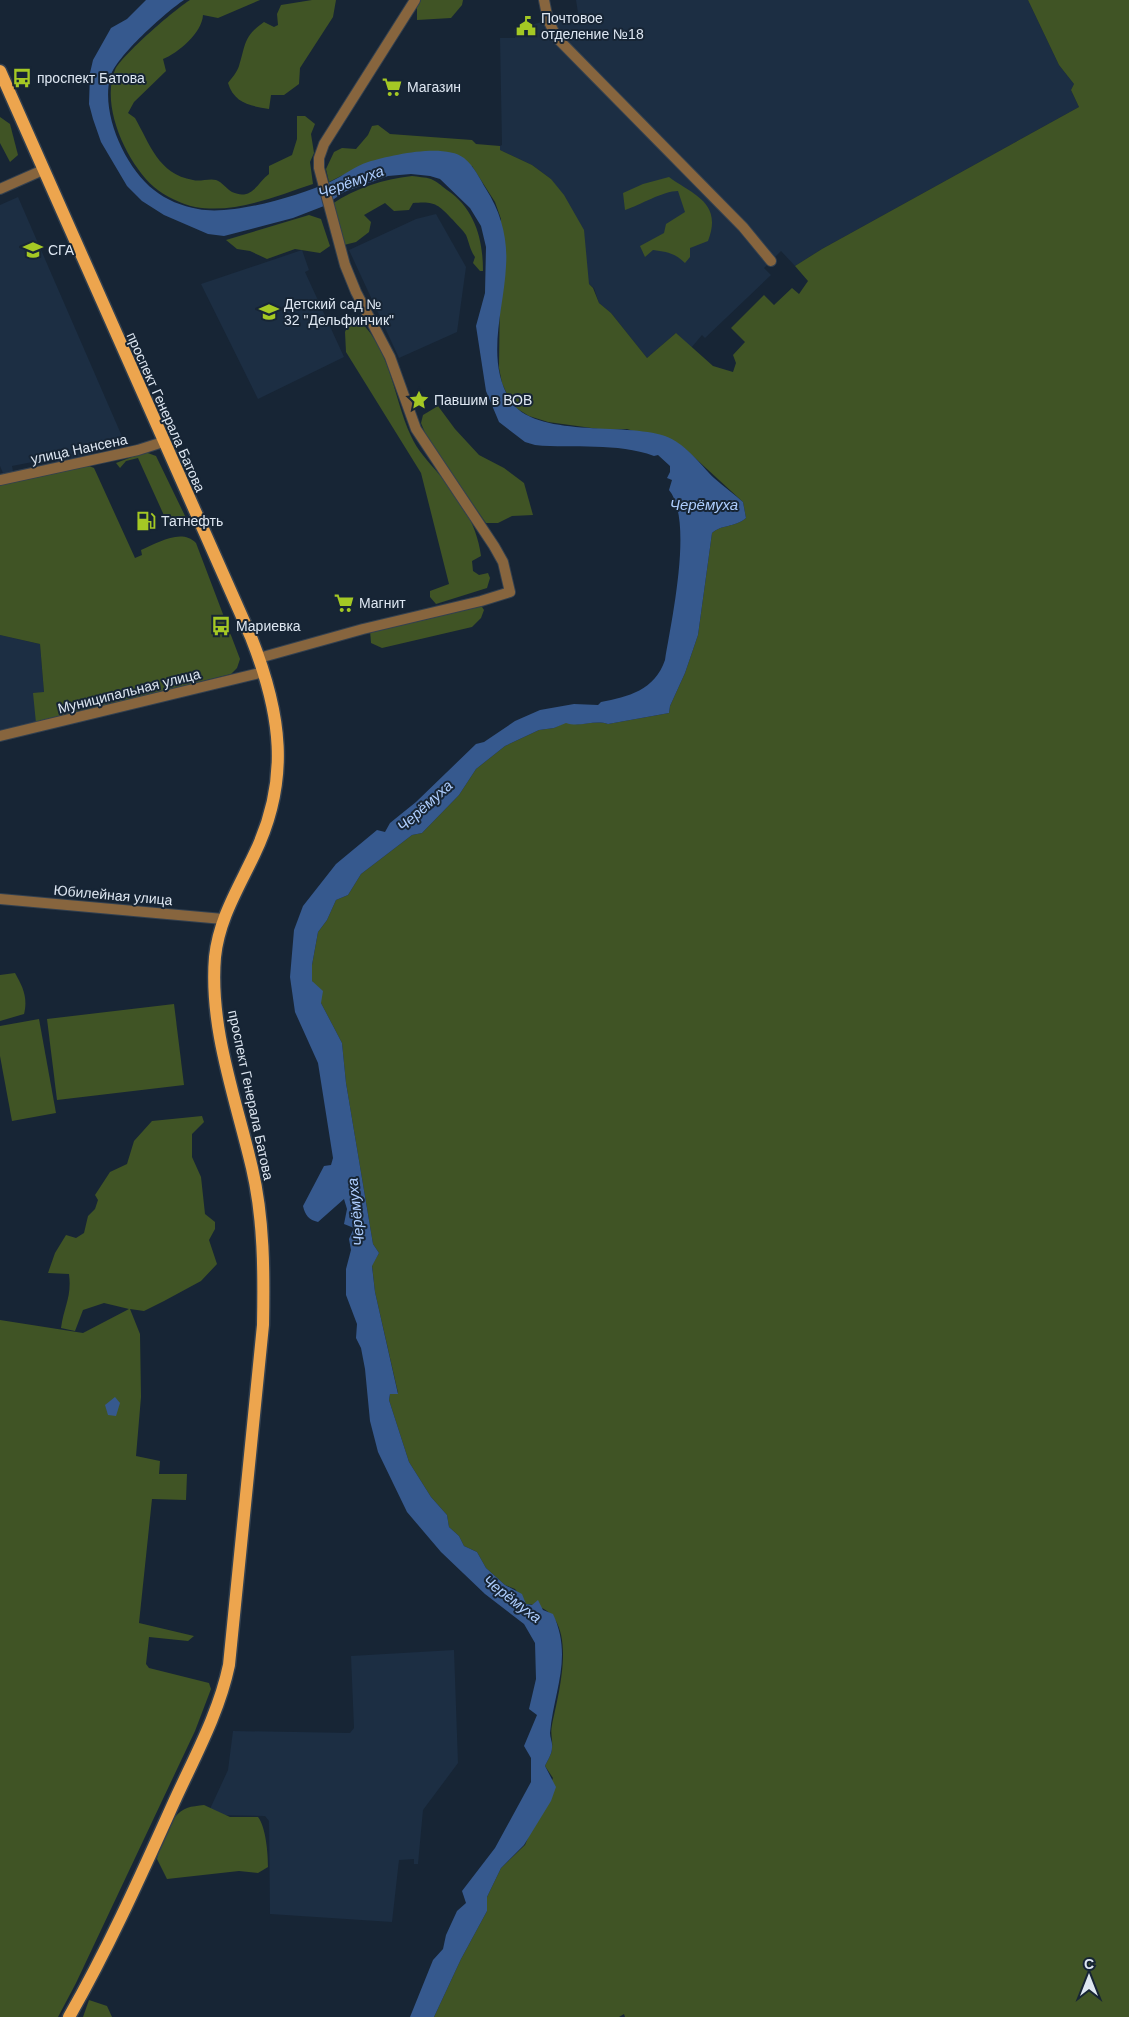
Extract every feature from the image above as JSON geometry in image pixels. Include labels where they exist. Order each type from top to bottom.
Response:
[{"type":"main road","name":"проспект Генерала Батова","points":[[0,71],[259,658],[278,733],[277,784],[272,810],[261,840],[223,919],[215,963],[217,1016],[257,1193],[264,1269],[263,1325],[233,1635],[224,1685],[213,1718],[117,1929],[69,2017]]},
{"type":"street","points":[[259,658],[363,629],[481,601],[510,592],[503,562],[494,546],[416,429],[390,357],[351,281],[336,236],[320,175],[319,158],[324,144],[415,0]]},
{"type":"street","points":[[544,0],[548,20],[557,38],[743,227],[771,260]]},
{"type":"street","points":[[0,189],[43,170]]},
{"type":"street","name":"улица Нансена","points":[[0,480],[138,450],[163,442]]},
{"type":"street","name":"Муниципальная улица","points":[[0,736],[264,672]]},
{"type":"street","name":"Юбилейная улица","points":[[0,899],[223,919]]},
{"type":"shaded area","points":[[576,0],[1028,0],[1059,65],[1074,84],[1071,90],[1079,107],[822,249],[795,266],[781,251],[764,268],[771,275],[705,338],[702,335],[691,348],[676,333],[647,358],[611,313],[599,303],[594,288],[589,284],[551,179],[532,165],[500,150],[502,145],[500,38],[515,38],[514,29],[578,13]]},
{"type":"shaded area","points":[[18,197],[124,441],[123,446],[55,462],[53,458],[12,466],[13,471],[3,473],[0,466],[0,205]]},
{"type":"shaded area","name":"Детский сад № 32 \"Дельфинчик\"","points":[[436,214],[466,267],[457,332],[399,358],[349,250],[416,219]]},
{"type":"shaded area","name":"Детский сад № 32 \"Дельфинчик\"","points":[[302,250],[309,270],[305,272],[344,357],[258,399],[201,284]]},
{"type":"shaded area","points":[[0,635],[40,644],[44,692],[36,723],[0,731]]},
{"type":"shaded area","points":[[454,1650],[458,1763],[423,1810],[418,1864],[414,1864],[414,1859],[399,1860],[392,1922],[270,1914],[269,1821],[265,1816],[210,1815],[210,1809],[228,1770],[233,1731],[350,1733],[354,1728],[351,1656]]},
{"type":"green space","points":[[190,0],[260,0],[218,18],[203,15],[202,22],[194,35],[182,47],[163,59],[166,71],[134,102],[128,113],[135,118],[156,156],[163,165],[181,177],[196,180],[216,180],[232,192],[239,194],[249,193],[269,174],[269,166],[292,155],[297,139],[297,116],[305,116],[315,124],[311,134],[314,153],[310,162],[313,184],[256,203],[210,209],[195,207],[173,199],[154,187],[134,164],[119,133],[114,117],[111,84],[115,70],[127,54],[149,33]]},
{"type":"green space","points":[[312,0],[336,0],[333,17],[300,68],[299,84],[284,95],[271,95],[269,109],[249,105],[239,99],[234,95],[228,83],[238,68],[244,46],[252,32],[264,22],[274,27],[278,25],[277,14],[281,5]]},
{"type":"green space","points":[[421,0],[463,0],[462,5],[451,18],[417,20],[417,7]]},
{"type":"green space","points":[[1028,0],[1129,0],[1129,2017],[625,2017],[624,2014],[619,2017],[434,2017],[461,1959],[487,1911],[487,1897],[501,1868],[525,1845],[553,1778],[545,1766],[552,1750],[551,1728],[559,1692],[563,1653],[561,1635],[555,1620],[544,1609],[526,1604],[515,1589],[505,1585],[486,1568],[477,1552],[464,1546],[459,1536],[449,1527],[447,1515],[431,1497],[409,1462],[389,1400],[390,1394],[398,1393],[375,1292],[372,1265],[379,1253],[373,1244],[346,1083],[342,1043],[312,981],[312,965],[318,932],[327,920],[336,900],[348,895],[361,874],[412,835],[422,833],[459,795],[476,769],[505,746],[539,730],[554,728],[566,722],[571,724],[598,722],[608,724],[669,713],[670,706],[685,673],[698,635],[712,533],[746,518],[743,502],[682,446],[627,429],[606,430],[548,422],[529,416],[516,408],[509,399],[502,383],[499,368],[501,219],[495,202],[472,166],[367,163],[329,182],[326,169],[334,152],[342,148],[356,149],[368,135],[372,126],[378,125],[390,134],[472,140],[476,144],[500,146],[500,150],[532,165],[551,179],[564,195],[584,230],[589,284],[593,288],[599,303],[611,313],[647,358],[676,333],[713,366],[733,372],[736,363],[733,355],[745,342],[731,328],[764,295],[774,305],[792,288],[799,294],[808,281],[795,266],[822,249],[1079,107],[1071,90],[1074,84],[1059,65]]},
{"type":"green space","points":[[0,117],[10,124],[18,155],[10,162],[0,143]]},
{"type":"green space","points":[[412,176],[429,178],[435,181],[464,206],[476,226],[479,236],[483,271],[480,271],[473,263],[475,257],[465,233],[444,210],[431,203],[413,203],[409,210],[394,211],[385,203],[364,215],[371,222],[369,232],[356,242],[344,245],[332,204],[370,185]]},
{"type":"green space","points":[[669,177],[703,201],[709,208],[712,217],[712,228],[708,241],[690,248],[690,257],[685,263],[667,252],[653,250],[645,257],[640,246],[664,233],[666,224],[685,212],[678,191],[659,196],[625,210],[623,193],[643,184]]},
{"type":"green space","points":[[309,215],[321,219],[330,246],[320,253],[295,249],[267,259],[250,251],[237,249],[226,240]]},
{"type":"green space","points":[[352,315],[365,327],[383,355],[413,441],[453,491],[466,511],[476,533],[481,556],[472,561],[473,571],[479,575],[488,573],[490,578],[487,588],[436,604],[430,597],[430,591],[449,584],[421,473],[346,352],[345,332]]},
{"type":"green space","points":[[438,406],[455,429],[479,455],[504,468],[524,483],[533,515],[512,516],[498,523],[486,523],[428,440],[421,423],[423,415]]},
{"type":"green space","points":[[145,452],[156,456],[186,518],[183,524],[173,527],[167,522],[138,458],[126,461],[120,468],[116,463]]},
{"type":"green space","points":[[89,466],[94,468],[135,558],[142,555],[141,550],[169,538],[183,537],[196,543],[240,659],[237,668],[231,674],[36,723],[33,693],[44,692],[40,644],[0,635],[0,482]]},
{"type":"green space","points":[[480,604],[484,610],[481,618],[472,627],[382,648],[371,643],[370,630]]},
{"type":"green space","points":[[15,973],[24,993],[24,1014],[0,1021],[0,975]]},
{"type":"green space","points":[[174,1004],[184,1085],[57,1100],[47,1019]]},
{"type":"green space","points":[[39,1019],[56,1113],[12,1121],[0,1056],[0,1026]]},
{"type":"green space","points":[[202,1116],[204,1122],[192,1134],[192,1157],[201,1177],[205,1214],[215,1222],[215,1229],[209,1240],[217,1264],[201,1281],[164,1301],[144,1311],[130,1309],[140,1334],[141,1397],[136,1456],[160,1461],[159,1474],[187,1474],[186,1500],[152,1499],[139,1623],[194,1636],[188,1641],[149,1637],[146,1664],[149,1668],[209,1683],[211,1689],[195,1731],[76,1983],[58,2017],[0,2017],[0,1320],[83,1333],[129,1309],[104,1303],[83,1310],[75,1331],[61,1328],[69,1295],[70,1282],[69,1274],[48,1273],[55,1253],[66,1235],[76,1238],[84,1233],[88,1216],[95,1209],[98,1200],[95,1195],[110,1172],[127,1164],[134,1141],[152,1121]]},
{"type":"green space","points":[[204,1805],[230,1817],[258,1817],[265,1834],[268,1867],[258,1873],[239,1871],[167,1879],[157,1859],[167,1830],[181,1811],[189,1807]]},
{"type":"green space","points":[[89,2000],[107,2006],[112,2017],[83,2017]]},
{"type":"water","name":"Черёмуха","points":[[146,0],[184,0],[154,24],[121,59],[110,78],[108,92],[112,123],[125,154],[143,180],[154,190],[169,200],[186,206],[198,209],[228,210],[283,199],[301,193],[330,182],[363,164],[390,156],[444,151],[464,158],[474,169],[496,207],[505,236],[505,283],[497,351],[503,384],[510,400],[522,412],[539,420],[559,425],[648,432],[672,439],[685,448],[714,478],[743,502],[746,518],[712,533],[698,635],[685,673],[670,706],[669,713],[608,724],[597,722],[576,725],[566,723],[554,728],[539,730],[505,746],[476,769],[459,795],[422,833],[412,835],[361,874],[348,895],[336,900],[327,920],[318,932],[312,965],[312,981],[323,991],[321,1003],[342,1043],[346,1083],[373,1244],[379,1253],[372,1266],[375,1292],[398,1394],[390,1394],[389,1400],[409,1462],[431,1497],[447,1515],[449,1527],[459,1536],[464,1546],[477,1552],[486,1568],[505,1585],[522,1594],[526,1604],[532,1605],[538,1600],[543,1610],[553,1614],[562,1645],[560,1674],[550,1733],[552,1750],[545,1766],[556,1787],[551,1801],[524,1845],[501,1868],[487,1897],[487,1911],[461,1959],[434,2017],[410,2017],[433,1960],[443,1949],[446,1935],[457,1911],[466,1903],[462,1891],[495,1848],[531,1782],[531,1758],[524,1746],[537,1715],[529,1709],[536,1679],[535,1643],[524,1624],[485,1594],[441,1552],[407,1512],[378,1452],[370,1421],[361,1348],[356,1338],[357,1324],[346,1295],[346,1269],[351,1250],[349,1239],[354,1228],[344,1224],[347,1209],[344,1199],[318,1222],[308,1217],[303,1206],[324,1166],[331,1165],[333,1158],[318,1063],[295,1012],[290,977],[294,930],[303,906],[336,864],[377,830],[385,832],[390,823],[416,802],[476,744],[484,742],[515,721],[540,710],[574,704],[598,705],[601,702],[621,698],[639,690],[655,679],[665,660],[672,622],[679,572],[680,524],[676,504],[669,490],[672,480],[667,478],[670,466],[658,455],[654,456],[610,447],[535,445],[525,442],[499,422],[486,391],[476,326],[485,293],[486,247],[481,226],[470,208],[440,179],[411,174],[388,176],[344,192],[324,206],[293,218],[224,236],[208,234],[164,215],[142,201],[127,186],[101,142],[89,104],[90,73],[93,60],[111,28],[127,19]]},
{"type":"water","points":[[115,1397],[120,1403],[116,1416],[108,1415],[105,1405]]},
{"type":"place","name":"Почтовое отделение №18","points":[[526,26]]},
{"type":"place","name":"проспект Батова","points":[[22,78]]},
{"type":"place","name":"Магазин","points":[[392,87]]},
{"type":"place","name":"СГА","points":[[33,250]]},
{"type":"place","name":"Детский сад № 32 \"Дельфинчик\"","points":[[269,312]]},
{"type":"place","name":"Павшим в ВОВ","points":[[419,400]]},
{"type":"place","name":"Татнефть","points":[[146,521]]},
{"type":"place","name":"Магнит","points":[[344,603]]},
{"type":"place","name":"Мариевка","points":[[221,626]]}]
